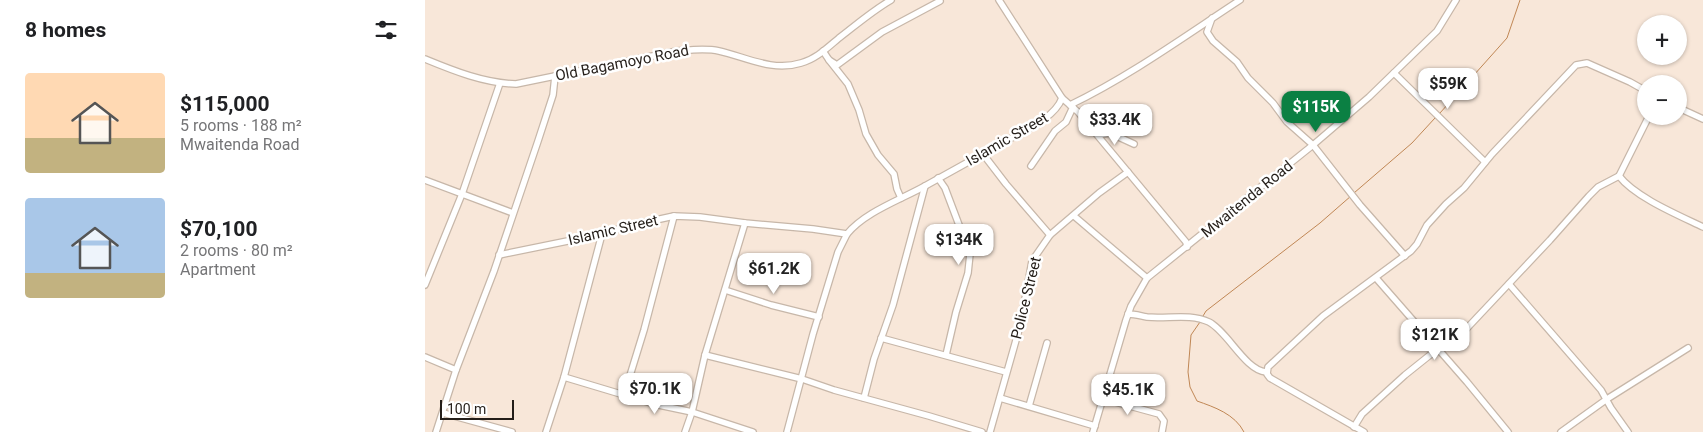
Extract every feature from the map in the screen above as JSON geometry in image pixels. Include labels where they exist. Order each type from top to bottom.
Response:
[{"type":"street","name":"Old Bagamoyo Road","points":[[425,59],[481,80],[516,84],[677,51],[697,49],[717,50],[767,66],[785,66],[800,64],[811,59],[873,10],[891,0]]},
{"type":"street","points":[[999,0],[1062,98],[1072,106],[1157,205],[1186,242],[1187,247]]},
{"type":"street","points":[[1031,166],[1055,131],[1066,122],[1072,106],[1240,0]]},
{"type":"street","name":"Mwaitenda Road","points":[[1094,429],[1128,314],[1147,278],[1313,145],[1369,97],[1437,31],[1456,0]]},
{"type":"street","points":[[829,60],[837,64],[842,62],[882,32],[939,1]]},
{"type":"street","points":[[1212,18],[1207,32],[1213,41],[1237,62],[1248,78],[1273,103],[1287,122],[1313,145],[1360,205],[1405,256]]},
{"type":"street","points":[[823,51],[848,84],[859,110],[866,134],[878,155],[894,174],[901,198]]},
{"type":"street","points":[[1364,432],[1270,378],[1267,367],[1323,316],[1405,256],[1417,244],[1427,224],[1445,204],[1464,188],[1485,162],[1573,68],[1579,64],[1590,65],[1637,87]]},
{"type":"street","points":[[1394,73],[1485,162]]},
{"type":"street","points":[[437,432],[456,370],[499,255],[553,95],[555,76]]},
{"type":"street","points":[[425,285],[462,194],[500,83]]},
{"type":"street","name":"Islamic Street","points":[[787,432],[838,252],[847,234],[862,221],[901,198],[1049,116],[1056,111],[1062,98]]},
{"type":"street","points":[[1687,112],[1703,119]]},
{"type":"street","points":[[1354,427],[1362,414],[1411,370],[1454,342],[1589,196],[1598,187],[1619,176],[1644,125]]},
{"type":"street","points":[[1097,135],[1110,133],[1134,144]]},
{"type":"street","points":[[983,154],[1050,235]]},
{"type":"street","name":"Police Street","points":[[989,432],[1020,326],[1032,262],[1050,235],[1099,193],[1128,172]]},
{"type":"street","points":[[1619,176],[1626,185],[1703,227]]},
{"type":"street","points":[[938,178],[945,188],[970,254],[968,273],[956,312],[947,355]]},
{"type":"street","points":[[425,180],[513,213]]},
{"type":"street","points":[[864,398],[881,338],[893,305],[925,186]]},
{"type":"street","points":[[624,395],[644,330],[674,216]]},
{"type":"street","name":"Islamic Street","points":[[499,255],[602,234],[674,216],[700,217],[847,234]]},
{"type":"street","points":[[1074,216],[1147,278]]},
{"type":"street","points":[[685,432],[692,412],[705,355],[745,223]]},
{"type":"street","points":[[546,432],[564,377],[602,234]]},
{"type":"street","points":[[1377,278],[1508,432]]},
{"type":"street","points":[[1509,284],[1607,399],[1628,432]]},
{"type":"street","points":[[725,290],[771,305],[819,317]]},
{"type":"street","points":[[1128,314],[1148,317],[1199,318],[1209,322],[1222,331],[1245,358],[1260,370],[1267,372]]},
{"type":"street","points":[[881,338],[1007,372]]},
{"type":"street","points":[[1029,406],[1047,343]]},
{"type":"street","points":[[1561,432],[1607,399],[1688,348]]},
{"type":"street","points":[[705,355],[802,379],[834,390],[982,432]]},
{"type":"street","points":[[425,357],[456,370]]},
{"type":"street","points":[[564,377],[654,404],[692,412],[753,432]]},
{"type":"street","points":[[1000,398],[1094,429]]},
{"type":"street","points":[[1104,399],[1159,414],[1164,421],[1162,432]]},
{"type":"street","points":[[443,413],[509,432]]},
{"type":"waterway","points":[[1440,113],[1507,38],[1520,0]]},
{"type":"waterway","points":[[1354,193],[1412,143],[1435,118]]},
{"type":"waterway","points":[[1203,316],[1206,311],[1320,223],[1351,196]]},
{"type":"waterway","points":[[1200,322],[1191,335],[1188,372],[1190,387],[1197,401],[1230,416],[1244,432]]}]
